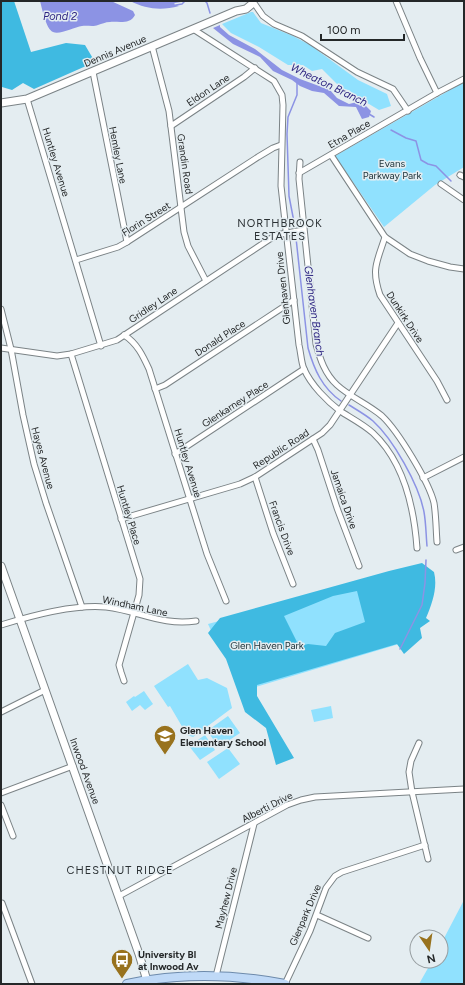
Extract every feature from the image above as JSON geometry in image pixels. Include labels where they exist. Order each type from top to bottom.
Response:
[{"type":"main road","points":[[127,984],[216,976],[285,984]]},
{"type":"street","points":[[396,1],[437,93]]},
{"type":"street","points":[[255,2],[263,16],[274,24],[302,36],[357,72],[393,89],[408,111]]},
{"type":"street","name":"Dennis Avenue","points":[[1,103],[27,99],[236,11],[246,9],[255,2]]},
{"type":"street","name":"Glenhaven Drive","points":[[193,29],[274,81],[282,95],[281,186],[299,345],[304,369],[327,399],[374,434],[394,461],[403,479],[409,497],[416,524],[417,548]]},
{"type":"street","name":"Grandin Road","points":[[152,46],[169,111],[184,232],[188,246],[206,281]]},
{"type":"street","name":"Eldon Lane","points":[[171,126],[255,68]]},
{"type":"street","name":"Hemley Lane","points":[[93,72],[127,242]]},
{"type":"street","name":"Etna Place","points":[[299,173],[437,93],[464,79]]},
{"type":"street","name":"Huntley Avenue","points":[[27,99],[101,346]]},
{"type":"street","name":"Florin Street","points":[[76,260],[118,247],[127,242],[182,208],[258,156],[281,145]]},
{"type":"street","points":[[331,155],[385,237],[410,254],[450,267],[464,268]]},
{"type":"street","points":[[300,162],[299,173],[303,230],[316,344],[320,358],[326,372],[336,385],[382,416],[409,453],[434,502],[437,542]]},
{"type":"street","points":[[441,184],[464,200]]},
{"type":"street","name":"Gridley Lane","points":[[1,348],[46,355],[71,354],[117,340],[276,235],[303,230]]},
{"type":"street","name":"Dunkirk Drive","points":[[385,237],[375,270],[375,281],[380,295],[437,381],[447,400]]},
{"type":"street","name":"Donald Place","points":[[155,389],[165,385],[294,300]]},
{"type":"street","name":"Hayes Avenue","points":[[1,309],[11,349],[34,464],[82,607]]},
{"type":"street","name":"Republic Road","points":[[121,520],[240,484],[255,477],[313,439],[330,425],[398,323]]},
{"type":"street","name":"Huntley Avenue","points":[[124,335],[131,340],[143,355],[207,554],[226,601]]},
{"type":"street","name":"Huntley Place","points":[[71,354],[140,580],[139,595],[120,665],[124,681]]},
{"type":"street","name":"Glenkarney Place","points":[[175,454],[304,369]]},
{"type":"street","name":"Jamaica Drive","points":[[313,439],[359,566]]},
{"type":"street","points":[[423,478],[464,457]]},
{"type":"street","name":"Francis Drive","points":[[255,477],[273,533],[293,584]]},
{"type":"street","points":[[456,550],[464,547]]},
{"type":"street","name":"Inwood Avenue","points":[[1,566],[119,896],[147,982]]},
{"type":"street","name":"Windham Lane","points":[[1,625],[20,619],[82,607],[106,607],[174,623],[196,621]]},
{"type":"street","points":[[1,712],[45,690]]},
{"type":"street","points":[[419,743],[411,761],[409,772],[412,792],[428,859]]},
{"type":"street","points":[[1,793],[73,766]]},
{"type":"street","name":"Alberti Drive","points":[[119,896],[287,805],[301,800],[315,797],[464,789]]},
{"type":"street","points":[[1,805],[13,836]]},
{"type":"street","name":"Mayhew Drive","points":[[216,976],[254,824]]},
{"type":"street","name":"Glenpark Drive","points":[[285,984],[317,915],[326,888],[335,876],[342,872],[425,845]]},
{"type":"street","points":[[2,903],[32,984]]},
{"type":"street","points":[[317,915],[368,938]]},
{"type":"green space","points":[[1,1],[14,1],[31,52],[66,43],[85,45],[95,62],[34,89],[23,83],[12,90],[2,87]]},
{"type":"green space","points":[[253,12],[261,23],[293,36],[310,45],[358,80],[387,94],[391,106],[379,110],[354,95],[349,90],[342,89],[322,69],[312,71],[303,65],[288,65],[259,47],[231,33],[222,24]]},
{"type":"green space","name":"Evans Parkway Park","points":[[464,82],[464,167],[435,185],[384,227],[335,156]]},
{"type":"green space","name":"Glen Haven Park","points":[[422,563],[434,572],[435,589],[426,618],[430,621],[420,628],[422,638],[404,654],[397,644],[257,685],[257,696],[294,758],[276,765],[266,728],[245,712],[226,659],[208,633],[220,618]],"holes":[[[357,591],[365,622],[335,633],[326,646],[308,644],[299,646],[284,616],[333,596]]]},
{"type":"green space","name":"Glen Haven Park","points":[[424,566],[399,644],[249,689],[213,635],[208,624]]},
{"type":"green space","points":[[188,664],[198,680],[207,678],[227,688],[232,708],[193,737],[187,735],[170,706],[168,707],[154,686]]},
{"type":"green space","points":[[144,691],[153,704],[145,710],[140,705],[132,711],[126,702]]},
{"type":"green space","points":[[331,706],[333,718],[314,722],[311,710]]},
{"type":"green space","points":[[228,716],[240,733],[219,747],[207,731]]},
{"type":"green space","points":[[205,735],[215,750],[200,760],[189,746]]},
{"type":"green space","points":[[228,748],[240,764],[219,779],[207,762]]},
{"type":"green space","points":[[464,900],[464,984],[419,984],[427,969],[449,969],[449,929]]},
{"type":"water","name":"Pond 2","points":[[40,1],[111,1],[133,11],[135,15],[130,20],[124,22],[108,22],[96,26],[82,26],[56,33],[48,27]]},
{"type":"water","points":[[130,1],[187,1],[174,4],[179,6],[160,9],[142,6]]},
{"type":"water","points":[[220,25],[220,27],[229,35],[255,49],[282,70],[300,79],[330,90],[337,98],[349,104],[357,102],[365,105],[371,111],[369,117],[362,119],[356,107],[339,106],[324,93],[312,91],[300,86],[292,80],[273,71],[260,57],[233,44],[213,28]]},
{"type":"waterway","name":"Wheaton Branch","points":[[176,5],[182,4],[185,1]]},
{"type":"waterway","name":"Wheaton Branch","points":[[205,1],[210,13]]},
{"type":"waterway","name":"Glenhaven Branch","points":[[294,222],[289,196],[287,134],[288,117],[297,95],[297,82]]},
{"type":"waterway","name":"Wheaton Branch","points":[[369,114],[374,117]]},
{"type":"waterway","name":"Wheaton Branch","points":[[391,130],[406,138],[416,141],[421,160],[436,166],[451,181]]},
{"type":"waterway","name":"Glenhaven Branch","points":[[296,238],[308,348],[320,378],[334,396],[341,401]]},
{"type":"waterway","name":"Glenhaven Branch","points":[[349,405],[373,421],[381,429],[404,463],[417,489],[421,501],[425,516],[427,546]]},
{"type":"waterway","name":"Glenhaven Branch","points":[[400,649],[422,605],[426,560]]},
{"type":"place","name":"Glen Haven Elementary School","points":[[165,756]]},
{"type":"place","name":"University Bl at Inwood Av","points":[[122,980]]},
{"type":"district","name":"NORTHBROOK ESTATES","points":[[280,229]]},
{"type":"district","name":"CHESTNUT RIDGE","points":[[120,870]]}]
